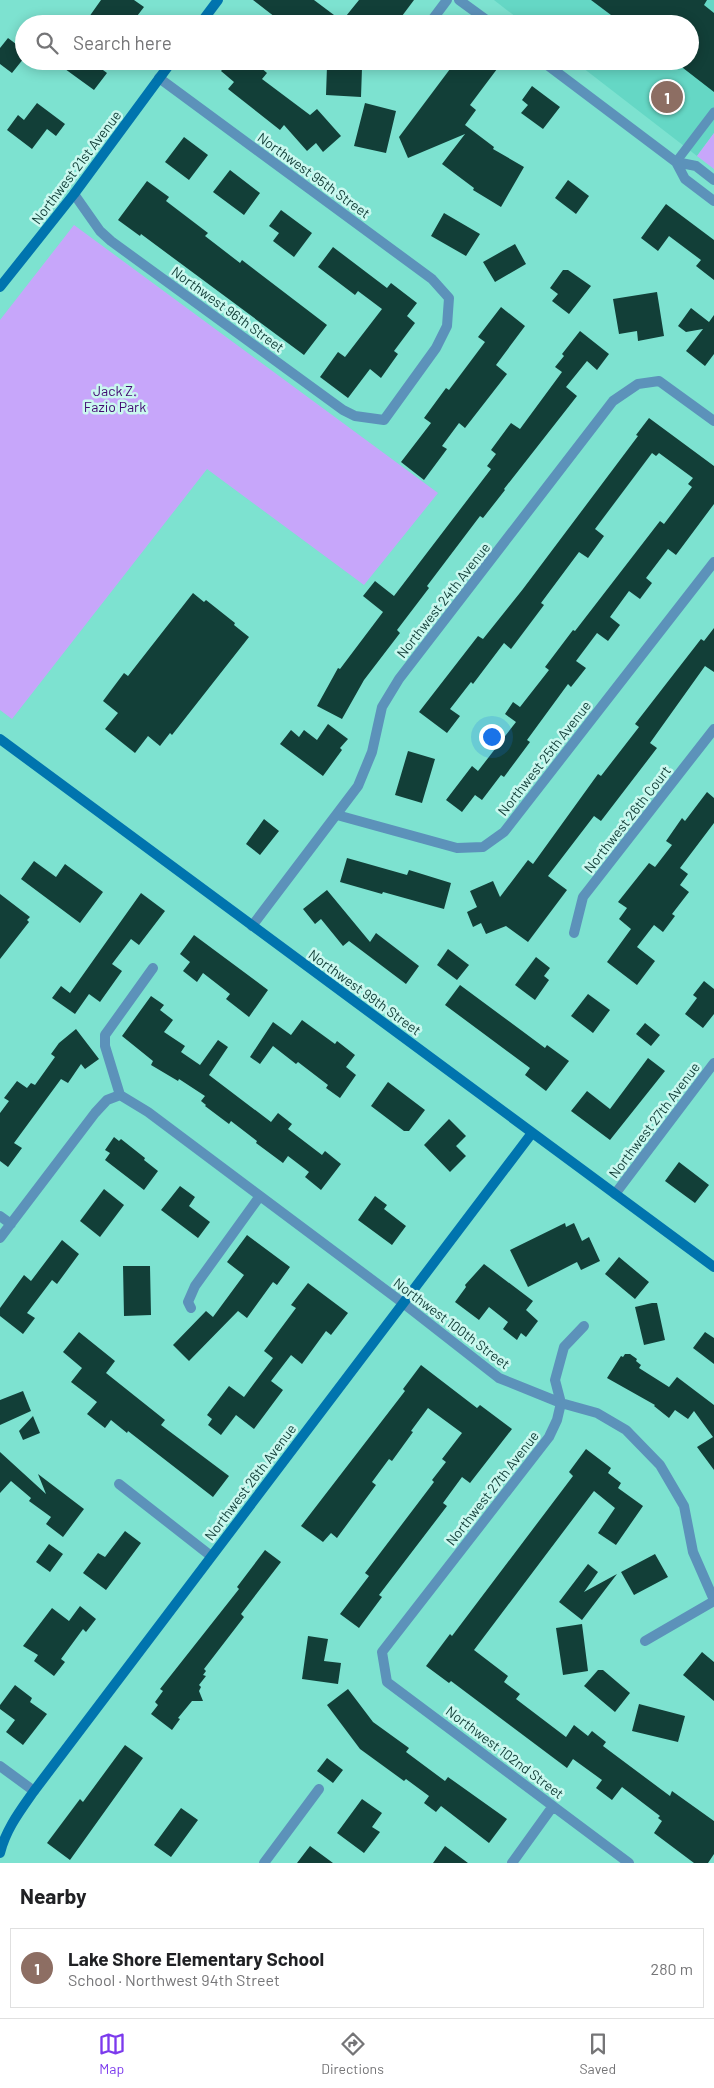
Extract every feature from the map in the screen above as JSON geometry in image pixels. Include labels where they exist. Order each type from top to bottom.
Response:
[{"type":"street","points":[[207,15],[218,0]]},
{"type":"street","points":[[436,15],[447,0]]},
{"type":"street","points":[[460,0],[480,15]]},
{"type":"street","name":"Northwest 21st Avenue","points":[[0,287],[74,194],[166,70]]},
{"type":"street","points":[[554,70],[676,162],[685,179],[714,201]]},
{"type":"street","name":"Northwest 95th Street","points":[[160,78],[432,279],[450,298],[446,326],[436,348],[384,420]]},
{"type":"street","points":[[676,162],[696,166],[714,180]]},
{"type":"street","name":"Northwest 96th Street","points":[[74,194],[100,231],[111,241],[343,410],[354,416],[384,420]]},
{"type":"street","name":"Northwest 24th Avenue","points":[[252,926],[358,786],[372,752],[382,707],[399,679],[613,401],[638,384],[659,381],[714,421]]},
{"type":"street","name":"Northwest 25th Avenue","points":[[337,815],[457,848],[483,847],[504,832],[714,562]]},
{"type":"street","name":"Northwest 26th Court","points":[[574,933],[584,897],[714,729]]},
{"type":"street","name":"Northwest 99th Street","points":[[0,739],[714,1267]]},
{"type":"street","points":[[0,1238],[95,1112],[107,1100],[120,1095],[105,1046],[105,1035],[153,968]]},
{"type":"street","name":"Northwest 27th Avenue","points":[[615,1194],[714,1063]]},
{"type":"street","name":"Northwest 100th Street","points":[[120,1095],[148,1112],[403,1303],[499,1378],[561,1402],[597,1413],[626,1430],[660,1465],[684,1506],[693,1552],[714,1601],[645,1641]]},
{"type":"street","name":"Northwest 26th Avenue","points":[[0,1853],[3,1840],[14,1818],[34,1790],[532,1133]]},
{"type":"street","points":[[191,1308],[188,1302],[195,1286],[260,1196]]},
{"type":"street","points":[[0,1216],[11,1224]]},
{"type":"street","name":"Northwest 27th Avenue","points":[[382,1652],[550,1437],[557,1420],[561,1402],[556,1380],[564,1347],[584,1326]]},
{"type":"street","points":[[120,1484],[211,1556]]},
{"type":"street","name":"Northwest 102nd Street","points":[[382,1652],[387,1682],[629,1863]]},
{"type":"street","points":[[0,1766],[34,1790]]},
{"type":"street","points":[[264,1863],[319,1789]]},
{"type":"street","points":[[512,1863],[553,1806]]},
{"type":"lane","points":[[676,162],[714,112]]},
{"type":"shaded area","points":[[494,0],[714,0],[714,133],[697,156],[586,70],[699,70],[699,15],[513,15]]},
{"type":"green space","points":[[714,133],[714,169],[697,156]]},
{"type":"green space","name":"Jack Z. Fazio Park","points":[[74,225],[438,493],[364,585],[207,469],[12,719],[0,710],[0,320]]},
{"type":"building","points":[[101,0],[134,0],[144,7],[138,15],[90,15]]},
{"type":"building","points":[[253,0],[314,0],[334,15],[272,15]]},
{"type":"building","points":[[359,0],[414,0],[403,15],[347,15]]},
{"type":"building","points":[[591,0],[707,0],[704,5],[714,13],[714,92],[686,70],[699,70],[699,15],[611,15]]},
{"type":"building","points":[[8,38],[15,43],[15,69],[12,73],[0,64],[0,48]]},
{"type":"building","points":[[66,70],[103,70],[107,73],[94,90]]},
{"type":"building","points":[[264,70],[267,73],[262,79],[310,115],[317,109],[341,136],[323,152],[316,143],[307,151],[284,125],[280,130],[228,89],[234,82],[221,71]]},
{"type":"building","points":[[327,70],[362,70],[361,97],[326,95]]},
{"type":"building","points":[[449,70],[496,70],[470,105],[476,110],[465,125],[494,147],[493,149],[524,167],[501,207],[473,190],[474,188],[442,164],[465,134],[408,158],[399,137]]},
{"type":"building","points":[[532,86],[560,107],[543,129],[521,113],[528,105],[522,100]]},
{"type":"building","points":[[37,103],[65,124],[56,136],[47,129],[32,149],[7,130],[18,115],[24,120]]},
{"type":"building","points":[[365,103],[396,111],[386,153],[354,146]]},
{"type":"building","points":[[184,137],[208,155],[189,180],[165,162]]},
{"type":"building","points":[[230,170],[260,193],[244,215],[213,192]]},
{"type":"building","points":[[568,180],[589,196],[576,214],[555,198]]},
{"type":"building","points":[[147,181],[169,197],[166,201],[208,233],[205,236],[240,263],[242,260],[327,325],[304,355],[141,234],[140,236],[118,220]]},
{"type":"building","points":[[666,204],[714,240],[714,280],[696,266],[701,260],[669,236],[658,251],[641,238]]},
{"type":"building","points":[[281,210],[312,233],[294,257],[273,241],[279,233],[269,226]]},
{"type":"building","points":[[444,213],[480,234],[466,256],[431,236]]},
{"type":"building","points":[[515,244],[526,264],[495,282],[483,262]]},
{"type":"building","points":[[333,247],[387,288],[391,283],[417,303],[407,316],[415,323],[394,351],[398,354],[381,378],[370,369],[348,398],[320,377],[338,352],[345,357],[382,309],[358,291],[355,295],[318,267]]},
{"type":"building","points":[[563,270],[568,270],[591,286],[569,314],[552,301],[558,294],[550,288]]},
{"type":"building","points":[[657,292],[664,336],[638,341],[637,331],[619,334],[613,299]]},
{"type":"building","points":[[501,307],[525,326],[496,365],[507,374],[465,428],[459,423],[442,446],[447,449],[424,480],[401,462],[431,423],[424,418],[446,388],[449,390],[485,342],[478,337]]},
{"type":"building","points":[[691,308],[709,322],[714,315],[714,354],[705,366],[686,351],[703,329],[686,332],[678,326]]},
{"type":"building","points":[[580,331],[609,354],[597,370],[587,361],[566,387],[577,396],[483,518],[480,516],[427,586],[429,588],[397,630],[400,633],[364,680],[342,719],[317,706],[338,668],[340,669],[383,612],[363,596],[375,581],[394,596],[491,469],[487,466],[496,454],[491,450],[511,423],[520,429],[562,372],[555,367],[564,356],[562,354]]},
{"type":"building","points":[[649,418],[714,466],[714,504],[676,555],[668,549],[646,578],[652,583],[640,599],[629,591],[610,617],[620,625],[608,641],[597,633],[576,661],[586,668],[571,687],[568,684],[527,740],[530,742],[504,777],[501,775],[482,800],[475,795],[462,812],[446,800],[472,766],[478,771],[516,722],[505,714],[513,702],[520,707],[549,670],[545,667],[573,630],[575,631],[660,521],[664,524],[692,487],[688,484],[693,478],[659,453],[656,456],[652,453],[595,529],[604,536],[588,558],[579,552],[541,603],[544,605],[511,649],[504,643],[473,684],[471,682],[450,709],[460,716],[447,733],[419,712],[478,636],[483,639],[523,589],[638,436],[636,435]]},
{"type":"building","points":[[193,593],[204,602],[206,600],[249,637],[172,735],[170,733],[160,746],[148,736],[135,753],[105,729],[118,713],[103,701],[124,673],[128,676]]},
{"type":"building","points":[[714,628],[714,672],[705,666],[650,743],[657,748],[601,821],[594,816],[548,876],[567,890],[528,942],[506,926],[486,934],[481,923],[473,927],[467,912],[477,907],[470,891],[493,881],[500,897],[528,860],[533,864],[598,774],[601,776],[639,727],[635,724],[701,639],[704,641]]},
{"type":"building","points":[[328,724],[348,739],[340,748],[342,750],[323,776],[280,744],[291,730],[299,737],[304,730],[317,740]]},
{"type":"building","points":[[408,751],[435,759],[422,803],[395,795]]},
{"type":"building","points":[[707,792],[714,798],[714,823],[680,868],[688,874],[680,885],[689,892],[672,914],[675,916],[663,932],[654,925],[637,947],[655,961],[637,985],[607,962],[631,929],[619,919],[627,908],[618,902],[649,863],[655,867],[672,845],[666,841],[682,818],[685,821]]},
{"type":"building","points":[[264,819],[279,831],[260,855],[246,844]]},
{"type":"building","points":[[347,858],[407,875],[409,870],[451,883],[444,909],[340,882]]},
{"type":"building","points":[[34,861],[56,877],[65,864],[103,892],[80,923],[21,879]]},
{"type":"building","points":[[327,890],[370,942],[376,933],[419,966],[406,984],[349,941],[343,946],[321,919],[315,924],[303,909]]},
{"type":"building","points":[[141,893],[165,911],[139,945],[131,939],[112,964],[122,971],[100,1002],[89,994],[75,1014],[52,998],[61,986],[70,993]]},
{"type":"building","points":[[0,894],[30,917],[27,920],[29,922],[0,959]]},
{"type":"building","points":[[194,935],[268,990],[249,1017],[226,999],[230,994],[203,973],[197,982],[183,971],[190,962],[180,954]]},
{"type":"building","points":[[448,949],[469,965],[457,980],[437,965]]},
{"type":"building","points":[[536,957],[550,968],[544,976],[549,980],[535,1000],[515,985]]},
{"type":"building","points":[[704,981],[714,989],[714,1014],[703,1028],[685,1014],[697,998],[693,995]]},
{"type":"building","points":[[460,985],[545,1048],[547,1045],[569,1061],[546,1091],[525,1075],[530,1068],[445,1005]]},
{"type":"building","points":[[588,994],[610,1010],[593,1033],[571,1016]]},
{"type":"building","points":[[151,996],[164,1005],[160,1010],[173,1020],[164,1032],[185,1046],[181,1052],[200,1065],[218,1040],[228,1047],[209,1075],[271,1122],[278,1113],[292,1124],[288,1129],[322,1155],[325,1151],[341,1164],[321,1190],[305,1177],[309,1172],[288,1156],[283,1163],[231,1121],[229,1124],[205,1106],[201,1101],[205,1096],[179,1079],[178,1081],[151,1065],[153,1061],[122,1036]]},
{"type":"building","points":[[302,1020],[335,1044],[337,1041],[355,1055],[346,1067],[356,1075],[340,1098],[326,1088],[328,1085],[273,1046],[260,1064],[250,1057],[273,1022],[291,1035]]},
{"type":"building","points":[[645,1023],[660,1035],[651,1046],[636,1034]]},
{"type":"building","points":[[76,1029],[99,1059],[85,1069],[81,1064],[68,1083],[61,1079],[14,1143],[22,1148],[8,1167],[0,1161],[0,1113],[9,1101],[4,1098],[17,1081],[27,1088],[31,1083],[35,1085],[55,1057],[51,1054],[59,1043]]},
{"type":"building","points":[[648,1058],[665,1071],[610,1140],[571,1111],[587,1091],[610,1109]]},
{"type":"building","points":[[388,1082],[425,1110],[409,1131],[404,1131],[371,1106]]},
{"type":"building","points":[[449,1119],[466,1136],[456,1146],[466,1156],[450,1172],[424,1145]]},
{"type":"building","points":[[114,1137],[119,1141],[121,1139],[158,1171],[144,1190],[105,1160],[110,1153],[105,1150]]},
{"type":"building","points":[[679,1162],[709,1185],[695,1203],[665,1181]]},
{"type":"building","points":[[180,1186],[195,1197],[189,1206],[210,1222],[198,1238],[161,1210]]},
{"type":"building","points":[[104,1189],[124,1205],[100,1237],[80,1221]]},
{"type":"building","points":[[375,1196],[387,1205],[384,1209],[406,1226],[392,1245],[358,1220]]},
{"type":"building","points":[[565,1223],[566,1227],[574,1223],[582,1241],[589,1237],[600,1261],[581,1270],[577,1262],[528,1287],[510,1250]]},
{"type":"building","points":[[247,1235],[290,1267],[277,1285],[273,1282],[247,1318],[238,1311],[189,1361],[173,1345],[206,1311],[213,1317],[244,1275],[227,1262]]},
{"type":"building","points":[[62,1240],[79,1254],[57,1284],[52,1280],[27,1313],[35,1318],[23,1334],[0,1316],[0,1308],[24,1275],[31,1281]]},
{"type":"building","points":[[619,1257],[649,1282],[635,1299],[605,1274]]},
{"type":"building","points":[[484,1264],[533,1301],[526,1310],[538,1321],[526,1337],[521,1333],[517,1340],[503,1329],[508,1322],[489,1307],[479,1320],[455,1302],[466,1287],[465,1285]]},
{"type":"building","points":[[123,1266],[150,1266],[151,1315],[124,1316]]},
{"type":"building","points":[[308,1283],[348,1313],[331,1335],[326,1331],[302,1364],[291,1355],[271,1381],[283,1390],[254,1429],[236,1415],[221,1435],[208,1425],[212,1419],[207,1415],[229,1386],[244,1397],[273,1358],[264,1351],[296,1308],[291,1305]]},
{"type":"building","points":[[657,1303],[665,1340],[644,1345],[635,1307]]},
{"type":"building","points":[[79,1332],[115,1361],[106,1373],[165,1420],[161,1425],[229,1476],[213,1497],[128,1431],[127,1433],[111,1420],[105,1428],[87,1414],[97,1402],[71,1382],[82,1368],[63,1352]]},
{"type":"building","points":[[705,1332],[714,1338],[714,1364],[693,1348]]},
{"type":"building","points":[[625,1354],[630,1354],[637,1359],[636,1361],[641,1365],[639,1368],[669,1387],[677,1377],[714,1405],[714,1470],[697,1447],[713,1437],[694,1411],[688,1419],[675,1410],[669,1418],[655,1405],[607,1378],[621,1356],[623,1357]]},
{"type":"building","points":[[421,1365],[477,1408],[480,1405],[512,1429],[470,1483],[462,1477],[443,1503],[447,1506],[379,1595],[382,1597],[359,1628],[340,1614],[369,1576],[365,1573],[434,1482],[432,1480],[446,1462],[442,1459],[462,1433],[428,1408],[392,1461],[389,1459],[372,1482],[376,1485],[337,1538],[331,1533],[323,1542],[301,1526],[405,1391],[403,1389]]},
{"type":"building","points":[[23,1391],[31,1411],[0,1425],[0,1400]]},
{"type":"building","points":[[33,1416],[40,1433],[23,1440],[19,1431]]},
{"type":"building","points":[[586,1449],[611,1468],[608,1473],[621,1483],[618,1488],[643,1506],[616,1545],[598,1533],[615,1508],[594,1491],[474,1650],[508,1676],[504,1682],[520,1694],[516,1699],[566,1737],[574,1725],[588,1736],[592,1731],[606,1742],[603,1746],[670,1796],[672,1791],[714,1821],[714,1854],[708,1863],[694,1863],[654,1833],[662,1821],[658,1818],[660,1816],[622,1787],[612,1800],[596,1788],[602,1780],[573,1759],[567,1768],[451,1681],[449,1683],[426,1666],[450,1634],[452,1636],[573,1476],[569,1472]]},
{"type":"building","points":[[0,1452],[46,1494],[38,1474],[84,1509],[63,1537],[46,1524],[51,1517],[29,1501],[31,1498],[11,1481],[0,1493]]},
{"type":"building","points":[[125,1531],[141,1543],[106,1590],[83,1573],[98,1553],[105,1557]]},
{"type":"building","points":[[49,1544],[63,1554],[50,1572],[36,1562]]},
{"type":"building","points":[[265,1550],[281,1562],[241,1614],[244,1617],[204,1669],[206,1671],[203,1675],[206,1676],[199,1685],[203,1701],[192,1701],[178,1718],[180,1719],[172,1730],[151,1714],[158,1705],[155,1702],[163,1691],[160,1689],[239,1589],[237,1587]]},
{"type":"building","points":[[655,1554],[668,1577],[634,1595],[621,1572]]},
{"type":"building","points":[[588,1564],[598,1572],[584,1592],[617,1574],[582,1620],[559,1602]]},
{"type":"building","points":[[80,1606],[96,1619],[86,1632],[83,1629],[61,1659],[65,1662],[54,1676],[34,1661],[38,1655],[23,1646],[52,1608],[69,1621]]},
{"type":"building","points":[[582,1624],[588,1671],[563,1675],[556,1628]]},
{"type":"building","points":[[308,1636],[328,1639],[324,1661],[341,1663],[338,1684],[302,1679]]},
{"type":"building","points":[[702,1652],[714,1662],[714,1701],[683,1675]]},
{"type":"building","points":[[598,1670],[603,1670],[630,1693],[615,1712],[584,1686]]},
{"type":"building","points":[[15,1685],[32,1698],[30,1702],[47,1714],[23,1745],[6,1732],[15,1720],[0,1709],[0,1705]]},
{"type":"building","points":[[348,1689],[373,1722],[409,1748],[406,1752],[445,1781],[448,1777],[507,1819],[489,1843],[441,1806],[436,1812],[424,1803],[429,1796],[406,1779],[404,1781],[360,1749],[327,1705]]},
{"type":"building","points":[[639,1704],[685,1716],[678,1742],[632,1731]]},
{"type":"building","points":[[125,1745],[143,1758],[70,1860],[47,1843],[80,1799],[83,1802]]},
{"type":"building","points":[[327,1758],[343,1770],[333,1783],[317,1771]]},
{"type":"building","points":[[362,1799],[382,1813],[372,1827],[380,1832],[364,1853],[337,1833]]},
{"type":"building","points":[[181,1808],[198,1820],[171,1857],[154,1845]]},
{"type":"building","points":[[310,1846],[333,1863],[297,1863]]},
{"type":"building","points":[[445,1846],[468,1863],[433,1863]]},
{"type":"place","name":"Lake Shore Elementary School","points":[[667,97]]}]
